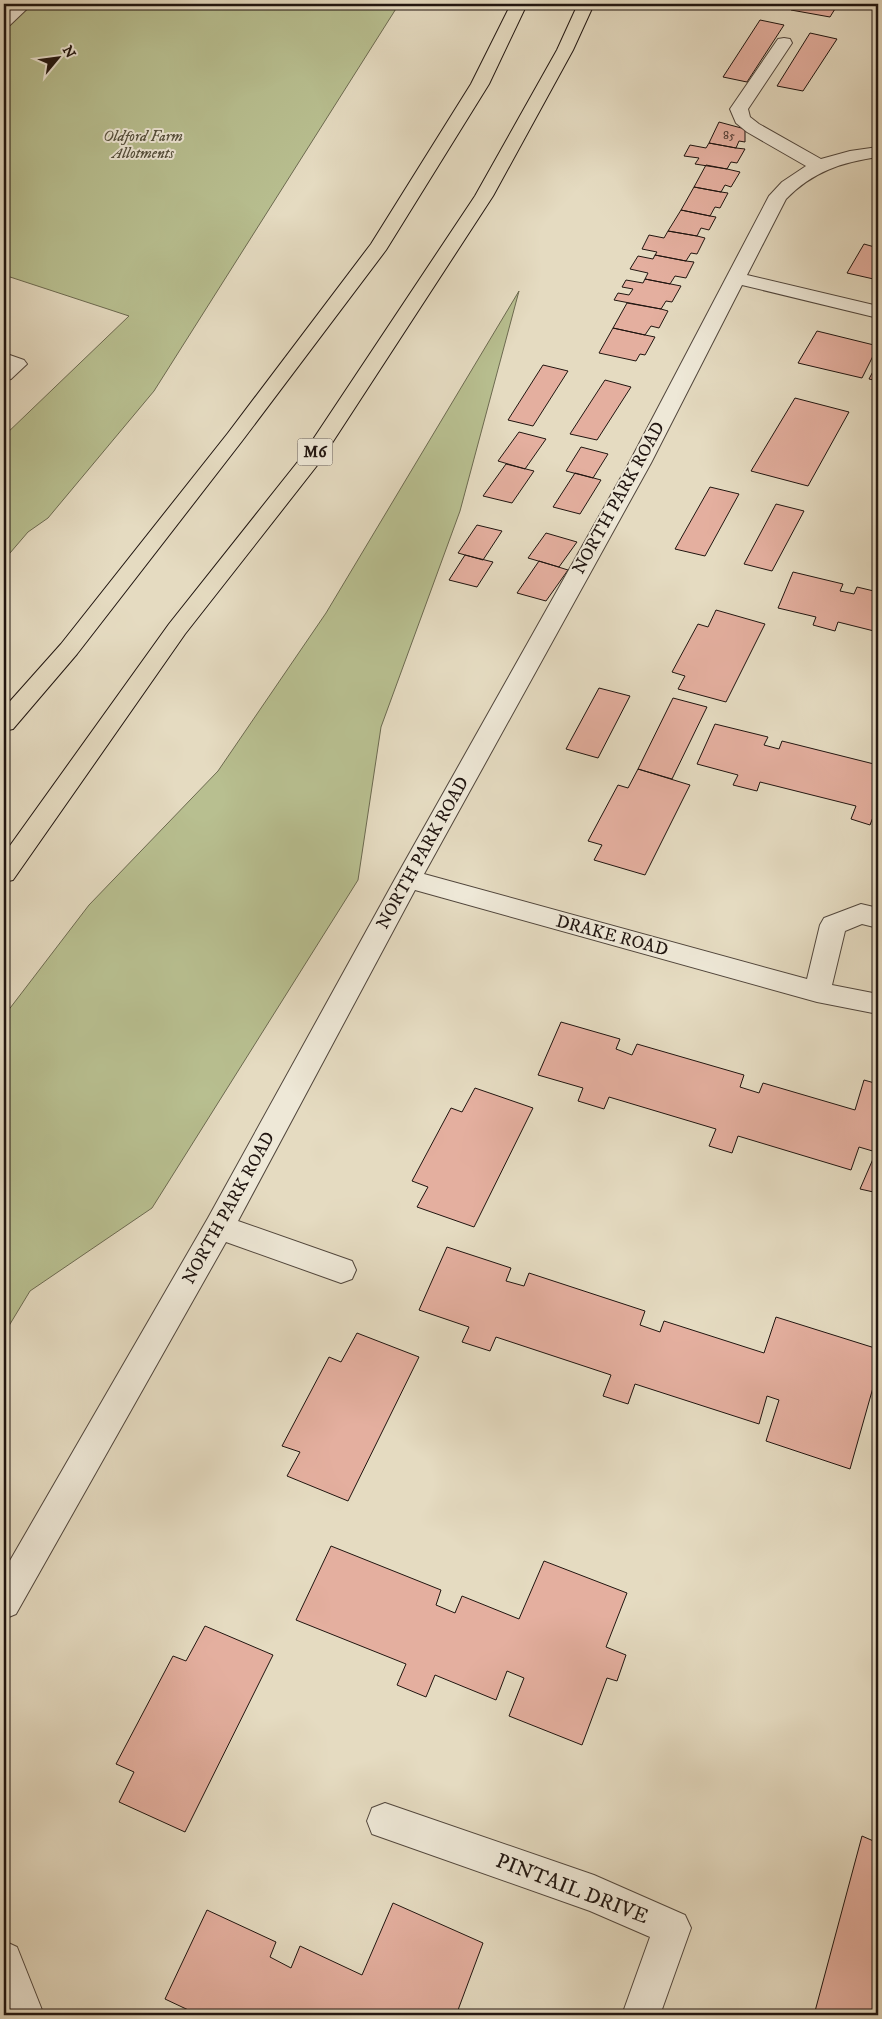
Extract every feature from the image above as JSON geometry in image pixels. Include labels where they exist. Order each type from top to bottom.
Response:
[{"type":"highway","points":[[4,723],[81,633],[235,437],[379,246],[480,84],[519,4]]},
{"type":"highway","name":"M6","points":[[4,872],[177,629],[308,463],[484,196],[565,50],[586,4]]},
{"type":"street","points":[[4,21],[24,4]]},
{"type":"street","points":[[784,44],[739,110],[742,119],[753,128],[820,166]]},
{"type":"street","name":"NORTH PARK ROAD","points":[[4,1603],[219,1227],[408,879],[640,463],[778,196],[790,182],[809,169],[841,158],[878,152]]},
{"type":"street","points":[[736,278],[878,312]]},
{"type":"street","points":[[4,359],[17,364],[4,375]]},
{"type":"street","name":"DRAKE ROAD","points":[[408,879],[817,992],[878,1004]]},
{"type":"street","points":[[817,992],[833,925],[860,914],[878,918]]},
{"type":"street","points":[[219,1227],[341,1270]]},
{"type":"street","name":"PINTAIL DRIVE","points":[[384,1821],[594,1894],[672,1928],[642,2015]]},
{"type":"street","points":[[4,1960],[25,2015]]},
{"type":"green space","name":"Oldford Farm Allotments","points":[[4,4],[399,4],[154,391],[48,518],[28,532],[4,560],[4,436],[129,316],[4,275]]},
{"type":"green space","points":[[519,291],[460,511],[381,727],[358,880],[152,1208],[30,1291],[4,1334],[4,1016],[89,905],[218,771],[326,613]]},
{"type":"building","points":[[795,4],[838,4],[830,17],[791,10]]},
{"type":"building","points":[[760,20],[784,25],[747,82],[723,77]]},
{"type":"building","points":[[810,33],[837,39],[803,91],[777,86]]},
{"type":"building","points":[[719,122],[745,129],[745,142],[739,141],[736,148],[709,143]]},
{"type":"building","points":[[709,143],[745,149],[737,163],[731,162],[727,169],[695,164],[699,158],[684,156],[690,145],[706,148]]},
{"type":"building","points":[[706,165],[740,172],[731,187],[725,185],[721,192],[694,187]]},
{"type":"building","points":[[694,187],[728,193],[720,208],[715,207],[710,216],[681,210]]},
{"type":"building","points":[[681,210],[716,217],[709,230],[701,228],[697,236],[668,231]]},
{"type":"building","points":[[668,231],[705,238],[697,254],[691,253],[686,261],[655,255],[657,252],[642,249],[649,235],[664,238]]},
{"type":"building","points":[[864,244],[878,248],[878,280],[847,273]]},
{"type":"building","points":[[655,255],[694,262],[686,278],[675,276],[670,284],[645,279],[648,273],[630,269],[638,256],[653,259]]},
{"type":"building","points":[[645,279],[681,286],[672,302],[666,301],[661,309],[614,300],[618,293],[629,295],[633,289],[622,287],[626,280],[643,283]]},
{"type":"building","points":[[627,303],[668,311],[659,328],[651,326],[645,335],[613,328]]},
{"type":"building","points":[[613,328],[655,337],[645,355],[640,354],[636,361],[599,353]]},
{"type":"building","points":[[817,331],[878,346],[862,378],[798,363]]},
{"type":"building","points":[[878,362],[878,381],[869,379]]},
{"type":"building","points":[[543,365],[568,371],[533,426],[508,420]]},
{"type":"building","points":[[605,380],[631,387],[597,440],[570,434]]},
{"type":"building","points":[[795,398],[849,412],[808,486],[751,471]]},
{"type":"building","points":[[519,432],[546,439],[525,469],[498,461]]},
{"type":"building","points":[[581,447],[608,454],[593,478],[566,471]]},
{"type":"building","points":[[506,464],[534,471],[512,503],[483,496]]},
{"type":"building","points":[[575,473],[601,480],[580,514],[553,507]]},
{"type":"building","points":[[710,487],[739,494],[705,556],[675,549]]},
{"type":"building","points":[[776,504],[804,511],[772,571],[744,564]]},
{"type":"building","points":[[477,525],[502,531],[483,560],[458,553]]},
{"type":"building","points":[[546,533],[577,542],[559,567],[528,558]]},
{"type":"building","points":[[465,555],[493,562],[477,587],[449,580]]},
{"type":"building","points":[[539,561],[568,570],[546,601],[517,593]]},
{"type":"building","points":[[793,572],[843,584],[840,591],[854,594],[857,587],[878,592],[878,632],[838,622],[835,631],[813,625],[816,617],[778,608]]},
{"type":"building","points":[[716,610],[765,624],[726,702],[678,689],[685,676],[672,672],[698,624],[708,627]]},
{"type":"building","points":[[599,688],[630,696],[598,758],[566,749]]},
{"type":"building","points":[[673,698],[707,707],[672,779],[638,769]]},
{"type":"building","points":[[715,724],[768,737],[764,745],[779,749],[782,741],[878,765],[875,775],[878,776],[878,812],[875,812],[870,825],[851,819],[856,806],[760,782],[757,791],[733,785],[738,775],[697,764]]},
{"type":"building","points":[[638,769],[690,785],[645,875],[594,860],[602,845],[588,841],[618,785],[628,788]]},
{"type":"building","points":[[561,1022],[620,1039],[616,1049],[632,1055],[637,1044],[744,1075],[740,1087],[759,1093],[763,1083],[855,1110],[864,1080],[878,1084],[878,1193],[860,1189],[876,1152],[859,1147],[851,1170],[738,1136],[732,1153],[709,1146],[716,1129],[609,1097],[604,1109],[578,1101],[583,1088],[538,1075]]},
{"type":"building","points":[[475,1088],[533,1108],[474,1227],[417,1207],[428,1187],[412,1181],[451,1108],[462,1112]]},
{"type":"building","points":[[447,1247],[511,1268],[506,1281],[524,1286],[529,1273],[645,1311],[640,1325],[660,1332],[664,1321],[764,1353],[776,1317],[878,1349],[878,1370],[850,1469],[766,1441],[779,1400],[767,1396],[759,1424],[635,1384],[628,1404],[603,1396],[611,1375],[496,1337],[490,1351],[462,1342],[469,1327],[419,1310]]},
{"type":"building","points":[[357,1333],[419,1357],[348,1501],[287,1476],[300,1452],[282,1446],[329,1357],[341,1362]]},
{"type":"building","points":[[331,1546],[441,1590],[436,1605],[455,1613],[462,1596],[519,1619],[544,1561],[627,1593],[606,1647],[626,1655],[617,1681],[607,1678],[582,1745],[509,1716],[524,1678],[507,1671],[496,1700],[435,1675],[426,1697],[397,1685],[406,1664],[296,1620]]},
{"type":"building","points":[[205,1626],[273,1655],[185,1832],[119,1802],[134,1772],[116,1764],[173,1656],[186,1661]]},
{"type":"building","points":[[862,1836],[878,1843],[878,2015],[814,2015]]},
{"type":"building","points":[[393,1903],[483,1943],[458,2010],[469,2015],[199,2015],[165,1999],[207,1910],[276,1942],[270,1957],[291,1968],[300,1946],[362,1975]]}]
